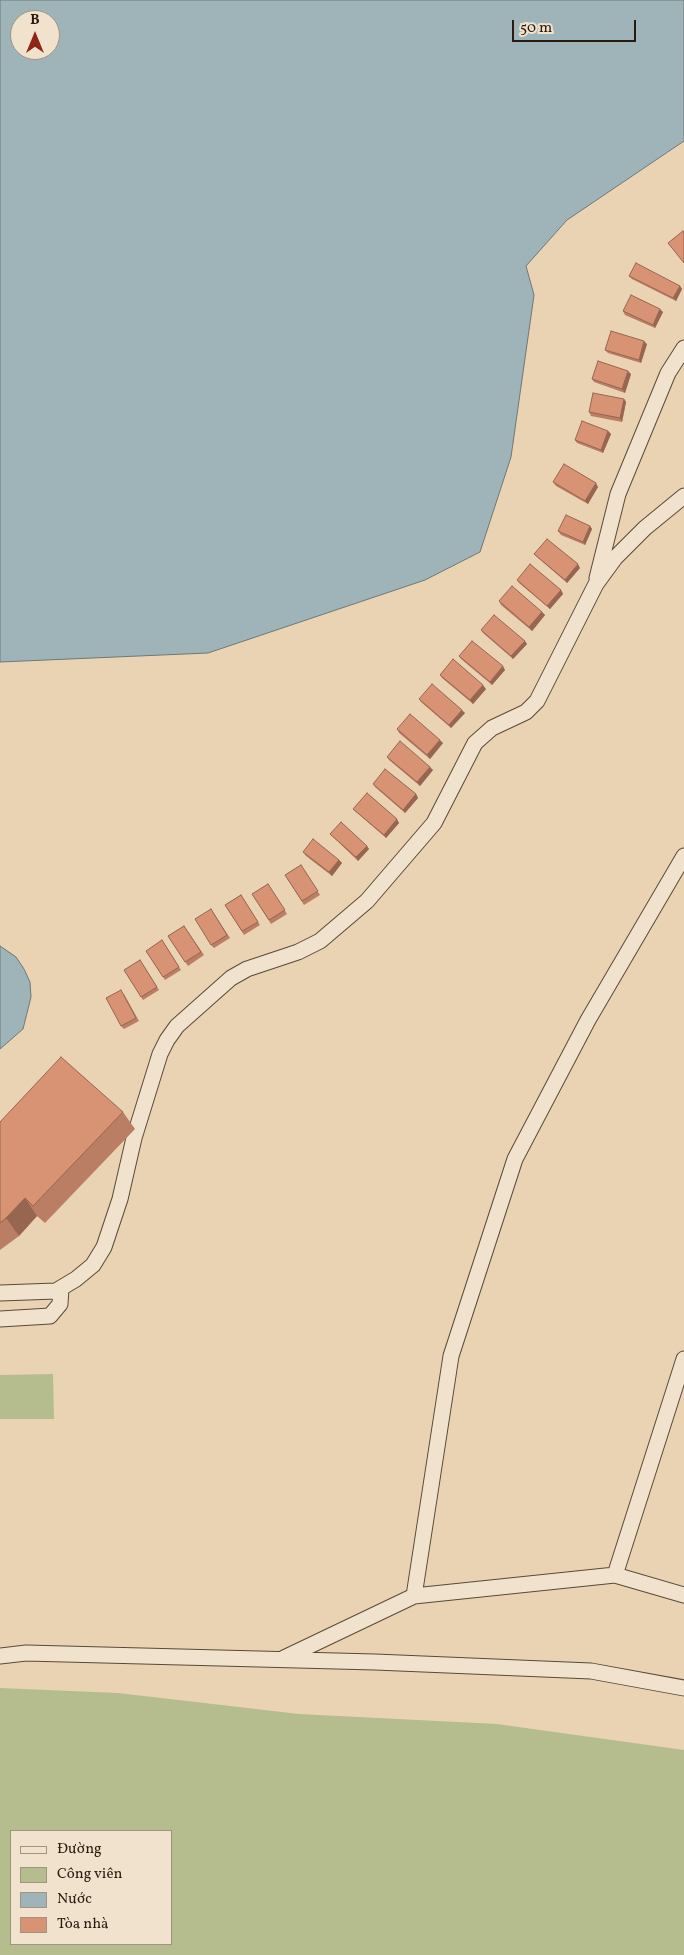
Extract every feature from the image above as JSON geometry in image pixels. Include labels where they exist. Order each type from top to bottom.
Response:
[{"type":"street","points":[[596,584],[618,494],[668,373],[684,348]]},
{"type":"street","points":[[0,1293],[56,1291],[76,1279],[93,1265],[104,1247],[120,1199],[134,1138],[160,1054],[176,1026],[231,978],[247,969],[298,952],[320,941],[367,901],[434,823],[475,743],[492,728],[526,712],[537,701],[596,584],[615,558],[645,528],[684,496]]},
{"type":"street","points":[[414,1596],[452,1356],[514,1159],[588,1020],[684,856]]},
{"type":"street","points":[[0,1319],[50,1316],[60,1304],[61,1288]]},
{"type":"street","points":[[615,1575],[684,1359]]},
{"type":"street","points":[[280,1660],[414,1596],[615,1575],[684,1595]]},
{"type":"street","points":[[0,1656],[26,1653],[591,1671],[684,1688]]},
{"type":"green space","points":[[53,1374],[54,1419],[0,1419],[0,1375]]},
{"type":"green space","points":[[0,1688],[118,1693],[299,1714],[497,1724],[684,1750],[684,1955],[0,1955]]},
{"type":"water","points":[[0,0],[684,0],[684,141],[567,220],[526,266],[534,295],[511,457],[480,552],[425,580],[208,653],[0,662]]},
{"type":"water","points":[[0,946],[16,957],[24,969],[30,982],[31,997],[23,1029],[0,1049]]},
{"type":"building","points":[[683,231],[684,233],[684,263],[668,243]]},
{"type":"building","points":[[636,263],[680,286],[673,298],[629,276]]},
{"type":"building","points":[[631,295],[660,309],[653,325],[623,311]]},
{"type":"building","points":[[611,331],[644,341],[639,360],[605,350]]},
{"type":"building","points":[[598,361],[628,371],[622,389],[592,379]]},
{"type":"building","points":[[593,393],[624,399],[620,418],[589,412]]},
{"type":"building","points":[[582,421],[608,431],[601,450],[575,440]]},
{"type":"building","points":[[564,464],[596,483],[585,501],[553,482]]},
{"type":"building","points":[[566,515],[590,526],[583,542],[558,531]]},
{"type":"building","points":[[547,539],[578,564],[565,580],[534,554]]},
{"type":"building","points":[[530,564],[561,590],[547,606],[517,580]]},
{"type":"building","points":[[512,586],[542,612],[529,627],[499,601]]},
{"type":"building","points":[[494,615],[525,641],[511,656],[481,630]]},
{"type":"building","points":[[472,641],[503,666],[490,682],[459,656]]},
{"type":"building","points":[[453,659],[483,685],[470,700],[440,675]]},
{"type":"building","points":[[432,684],[462,710],[449,725],[419,699]]},
{"type":"building","points":[[410,714],[440,740],[427,755],[397,729]]},
{"type":"building","points":[[400,741],[430,767],[417,782],[387,757]]},
{"type":"building","points":[[385,769],[416,794],[403,810],[373,784]]},
{"type":"building","points":[[367,793],[397,819],[384,835],[353,809]]},
{"type":"building","points":[[341,822],[367,846],[356,857],[330,834]]},
{"type":"building","points":[[313,839],[339,860],[329,872],[303,852]]},
{"type":"building","points":[[301,865],[318,891],[302,901],[285,875]]},
{"type":"building","points":[[268,884],[285,910],[269,920],[252,894]]},
{"type":"building","points":[[241,895],[258,922],[242,931],[225,905]]},
{"type":"building","points":[[211,909],[227,935],[211,945],[195,919]]},
{"type":"building","points":[[184,926],[201,952],[185,962],[168,936]]},
{"type":"building","points":[[162,940],[179,967],[163,977],[146,951]]},
{"type":"building","points":[[140,960],[157,987],[141,997],[124,970]]},
{"type":"building","points":[[121,990],[136,1018],[121,1026],[106,998]]},
{"type":"building","points":[[61,1057],[123,1112],[33,1206],[25,1198],[0,1223],[0,1122]]}]
